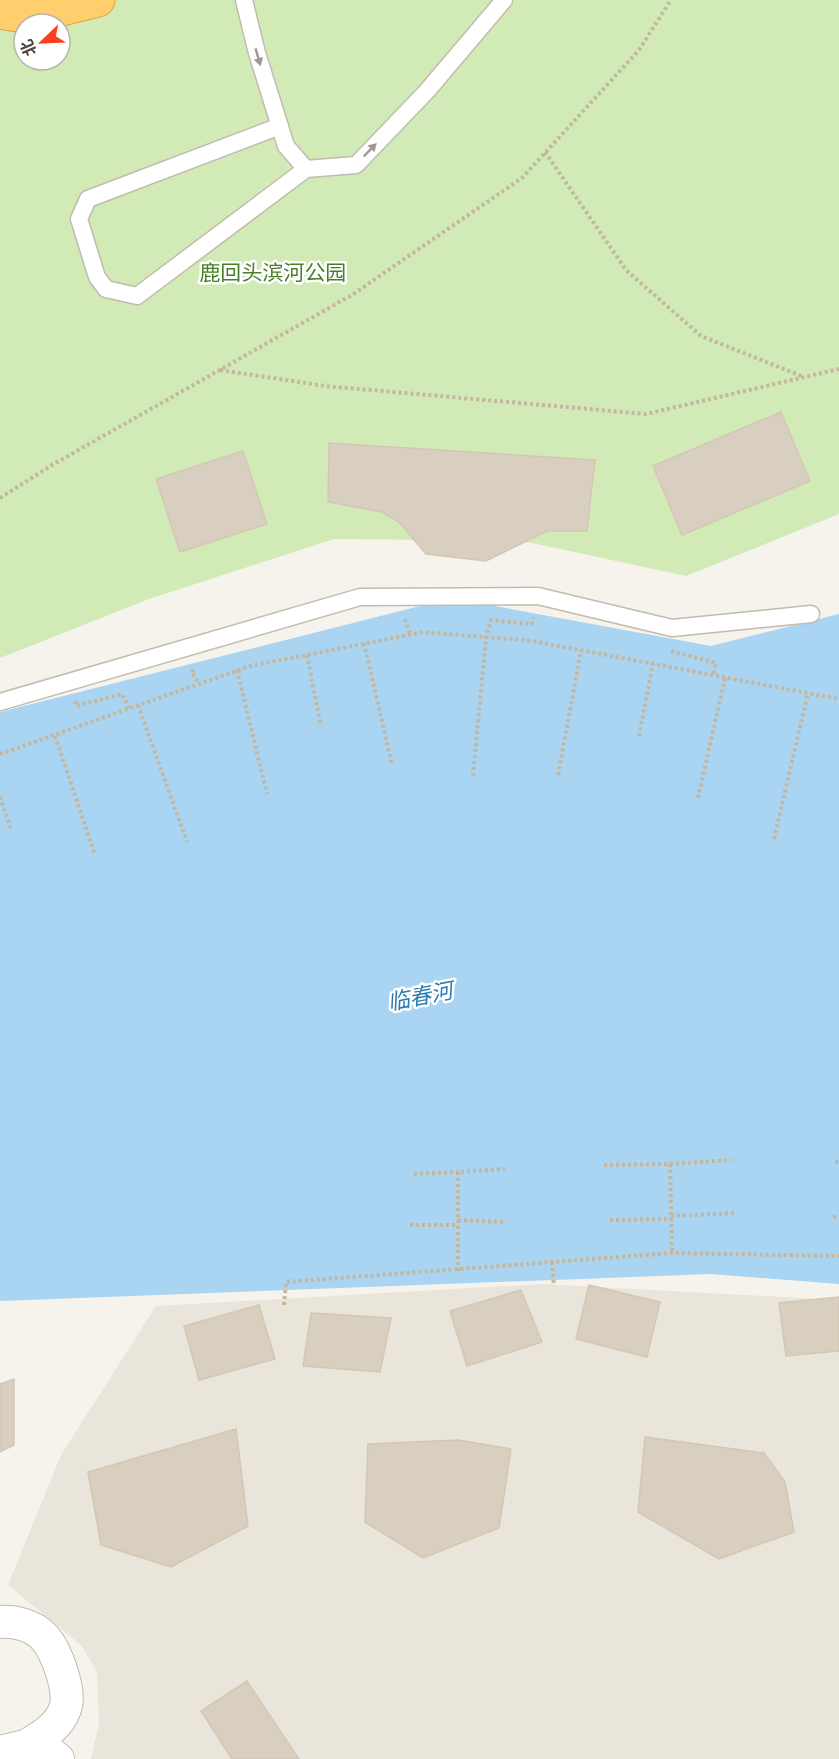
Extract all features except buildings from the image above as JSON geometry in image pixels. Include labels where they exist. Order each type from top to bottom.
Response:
[{"type":"highway","points":[[26,12],[98,0]]},
{"type":"street","points":[[0,1622],[11,1621],[30,1627],[44,1636],[67,1685],[66,1709],[51,1731],[15,1748]]},
{"type":"street","points":[[15,1748],[37,1743],[57,1759]]},
{"type":"lane","points":[[244,0],[257,53],[286,146],[306,169]]},
{"type":"lane","points":[[280,126],[88,199],[79,219],[97,277],[106,289],[136,296],[306,169],[356,165],[427,91],[504,0]]},
{"type":"lane","points":[[0,702],[360,597],[538,596],[672,628],[811,614]]},
{"type":"path","points":[[0,498],[52,465],[351,294],[522,178],[639,50],[671,0]]},
{"type":"path","points":[[545,152],[626,270],[701,336],[804,377]]},
{"type":"path","points":[[219,370],[325,386],[646,414],[839,369]]},
{"type":"path","points":[[473,776],[486,637],[491,620],[532,624],[538,596]]},
{"type":"path","points":[[672,628],[671,651],[716,663],[713,676]]},
{"type":"path","points":[[0,754],[237,670],[424,632],[532,641],[839,699]]},
{"type":"path","points":[[364,643],[392,765]]},
{"type":"path","points":[[558,775],[581,650]]},
{"type":"path","points":[[307,655],[321,726]]},
{"type":"path","points":[[639,736],[653,664]]},
{"type":"path","points":[[237,670],[267,794]]},
{"type":"path","points":[[698,798],[725,678]]},
{"type":"path","points":[[774,839],[808,693]]},
{"type":"path","points":[[138,705],[187,842]]},
{"type":"path","points":[[55,736],[95,855]]},
{"type":"path","points":[[0,797],[11,830]]},
{"type":"path","points":[[604,1165],[730,1160]]},
{"type":"path","points":[[670,1164],[672,1253]]},
{"type":"path","points":[[414,1174],[505,1169]]},
{"type":"path","points":[[458,1172],[459,1271]]},
{"type":"path","points":[[610,1220],[734,1213]]},
{"type":"path","points":[[410,1225],[504,1222]]},
{"type":"path","points":[[284,1305],[286,1282],[320,1278],[459,1271],[672,1253],[839,1256]]},
{"type":"path","points":[[552,1262],[554,1286]]},
{"type":"shaded area","points":[[542,1284],[839,1300],[839,1759],[91,1759],[99,1723],[97,1672],[82,1646],[8,1585],[61,1455],[156,1306]]},
{"type":"green space","name":"鹿回头滨河公园","points":[[0,0],[839,0],[839,514],[686,576],[523,541],[334,539],[149,599],[0,658]]},
{"type":"water","name":"临春河","points":[[452,598],[711,646],[839,614],[839,1284],[710,1274],[0,1301],[0,712]]}]
